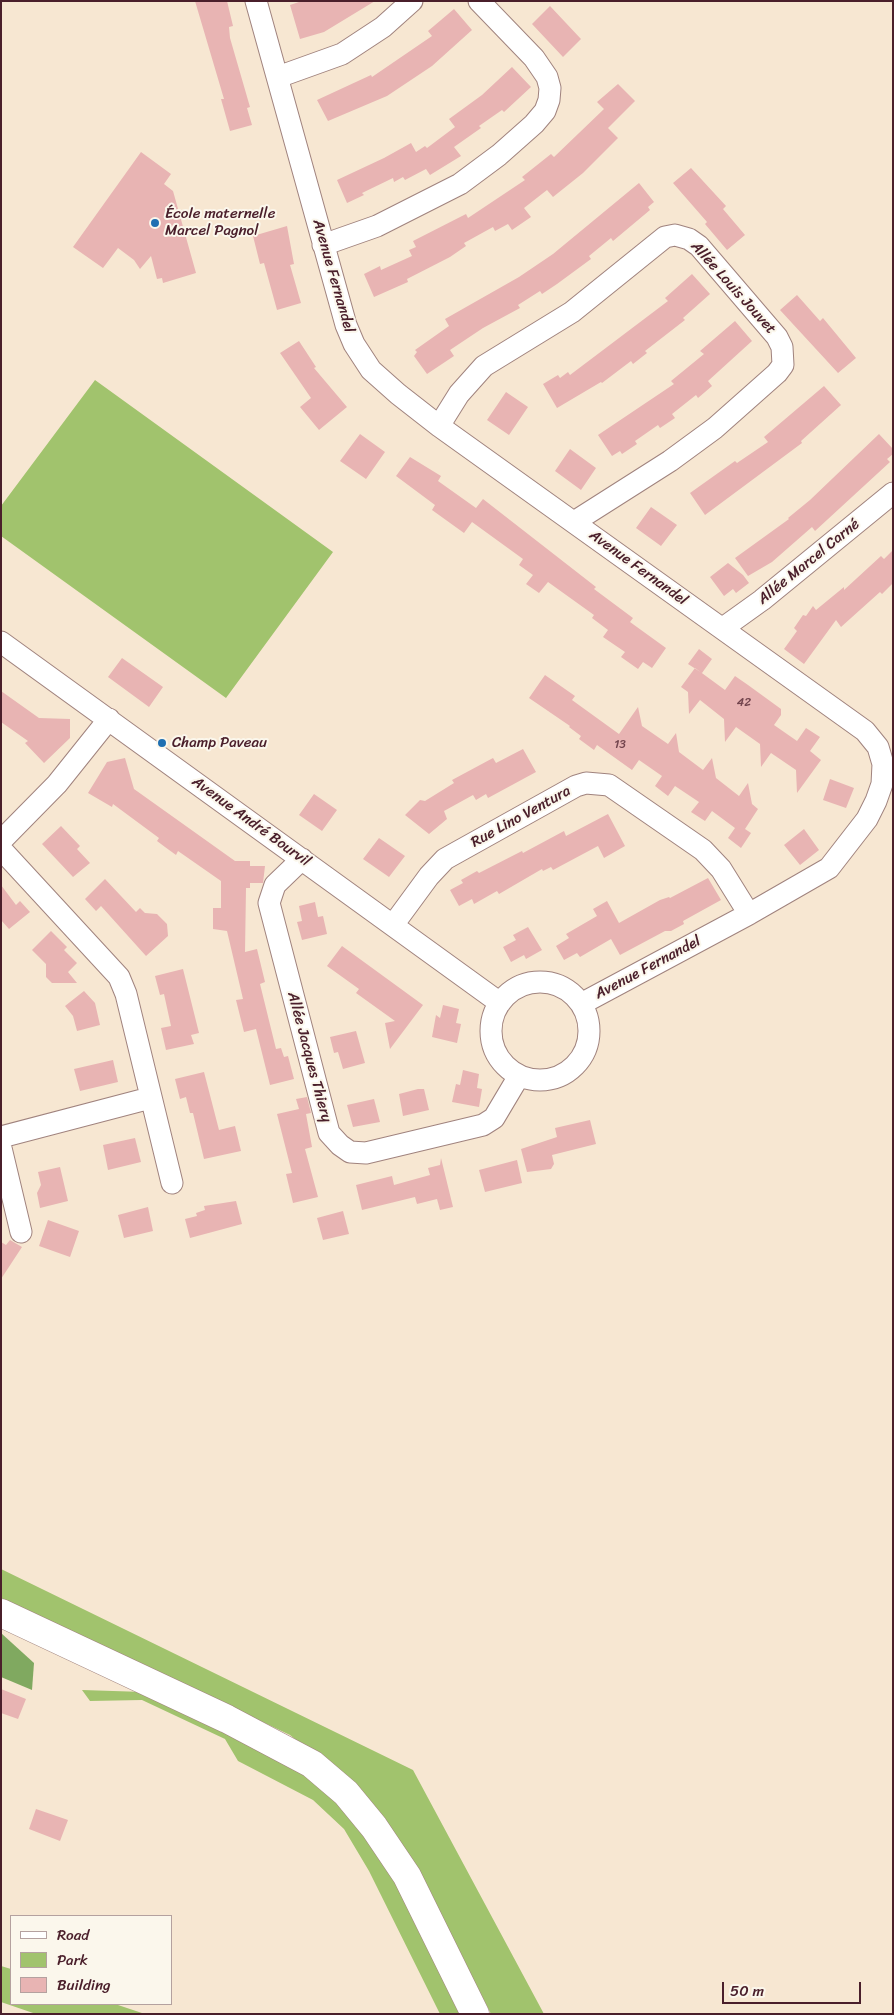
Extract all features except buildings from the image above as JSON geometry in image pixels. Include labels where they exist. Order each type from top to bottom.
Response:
[{"type":"highway","points":[[1,1613],[227,1719],[319,1770],[346,1793],[374,1828],[407,1876],[475,2014]]},
{"type":"street","name":"Avenue Fernandel","points":[[256,1],[346,325],[362,359],[381,381],[439,426],[865,731],[878,747],[888,764],[876,801],[867,819],[829,868],[749,914],[581,1004]]},
{"type":"street","points":[[278,77],[342,54],[383,27],[412,1]]},
{"type":"street","points":[[323,245],[385,223],[460,184],[499,155],[545,111],[549,100],[550,88],[545,72],[479,1]]},
{"type":"street","name":"Allée Louis Jouvet","points":[[439,426],[459,394],[484,366],[572,312],[665,237],[675,235],[689,239],[699,246],[777,337],[782,347],[783,365],[778,373],[716,428],[670,461],[574,522]]},
{"type":"street","name":"Allée Marcel Carné","points":[[723,628],[762,600],[893,493]]},
{"type":"street","name":"Avenue André Bourvil","points":[[1,642],[500,1003]]},
{"type":"street","points":[[1,841],[57,784],[109,719]]},
{"type":"street","name":"Rue Lino Ventura","points":[[393,925],[428,876],[445,859],[576,786],[586,783],[610,786],[703,850],[721,869],[749,914]]},
{"type":"street","points":[[1,849],[119,976],[126,994],[172,1183]]},
{"type":"street","name":"Allée Jacques Thiery","points":[[302,859],[275,885],[269,903],[329,1133],[350,1152],[366,1153],[483,1125],[494,1118],[519,1076]]},
{"type":"street","points":[[532,983],[550,983],[568,991],[581,1004],[588,1022],[588,1041],[581,1059],[569,1071],[554,1078],[536,1080],[519,1076],[506,1066],[496,1052],[491,1035],[493,1018],[500,1003],[514,990],[532,983]]},
{"type":"street","points":[[1,1137],[150,1098]]},
{"type":"street","points":[[1,1148],[21,1232]]},
{"type":"green space","points":[[95,380],[333,552],[226,698],[1,536],[1,506]]},
{"type":"green space","points":[[1,1569],[413,1770],[544,2014],[491,2014],[410,1856],[370,1801],[290,1735],[1,1598]]},
{"type":"green space","points":[[1,1633],[34,1663],[32,1690],[1,1677]]},
{"type":"green space","points":[[82,1690],[144,1692],[325,1785],[393,1871],[466,2014],[440,2014],[369,1871],[344,1829],[313,1800],[238,1761],[225,1739],[142,1700],[90,1701]]},
{"type":"green space","points":[[1,1966],[10,1969],[10,2005],[118,2005],[145,2014],[36,2014],[1,2002]]},
{"type":"place","name":"École maternelle Marcel Pagnol","points":[[155,223]]},
{"type":"place","name":"Champ Paveau","points":[[162,743]]}]
